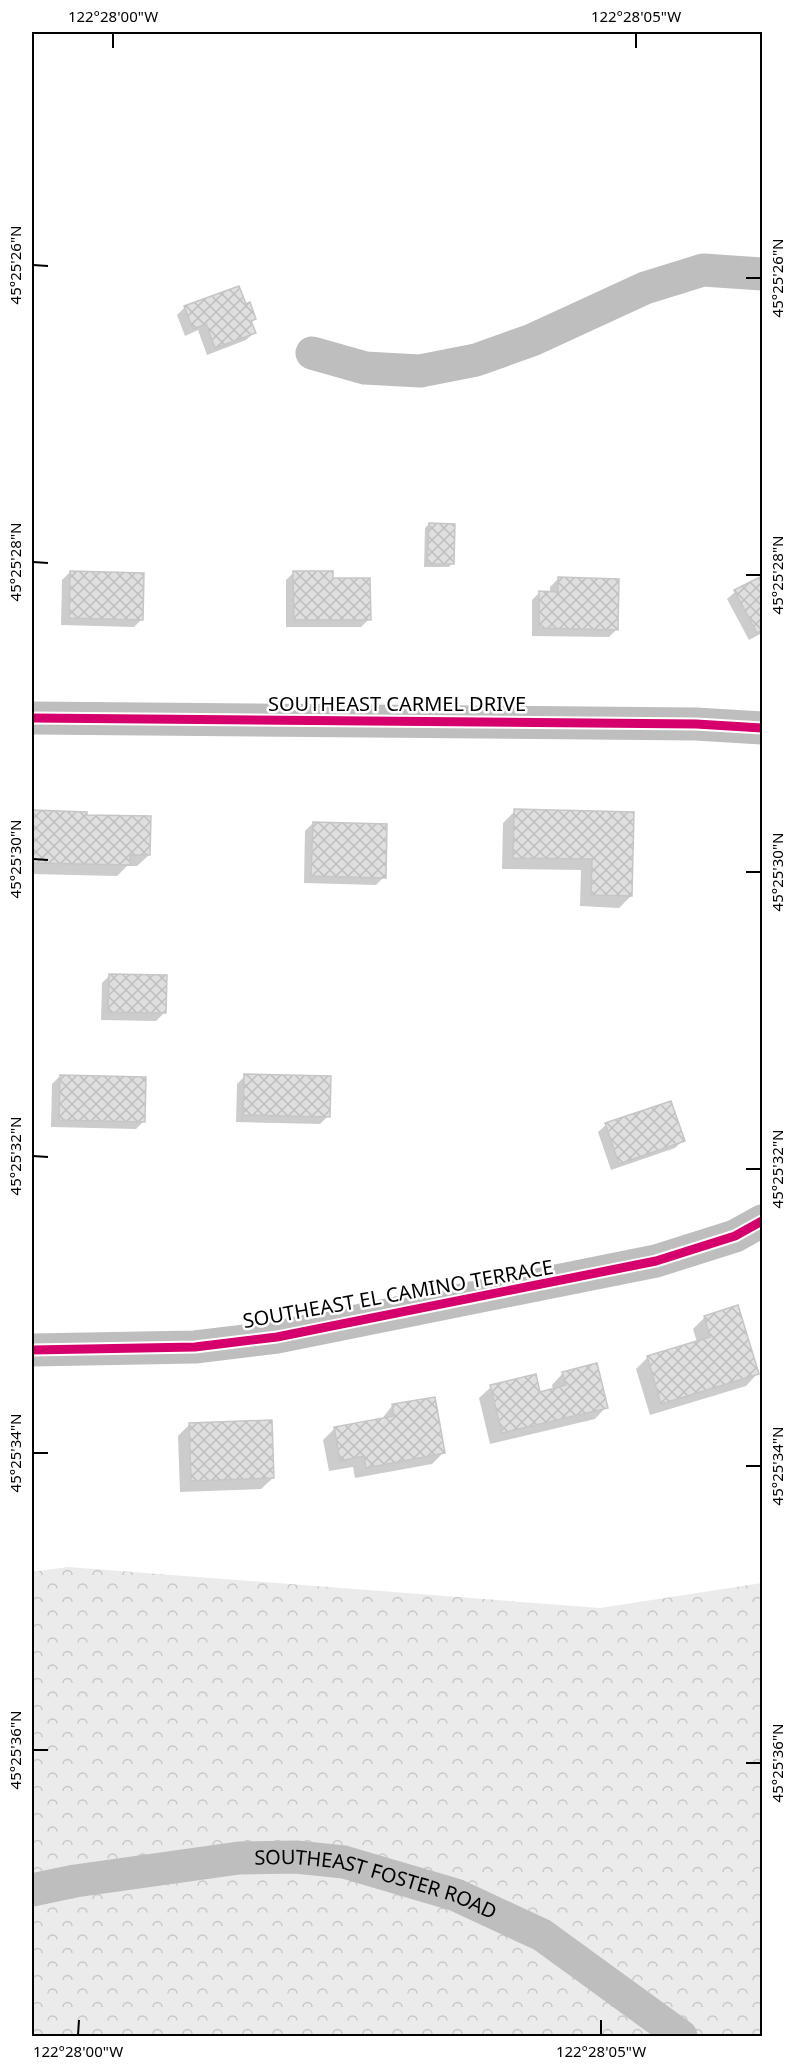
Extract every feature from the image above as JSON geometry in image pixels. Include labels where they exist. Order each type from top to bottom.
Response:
[{"type":"street","points":[[312,353],[365,368],[420,370],[476,360],[532,340],[645,288],[703,270],[762,274]]},
{"type":"street","name":"SOUTHEAST CARMEL DRIVE","points":[[32,718],[696,724],[762,728]]},
{"type":"street","name":"SOUTHEAST EL CAMINO TERRACE","points":[[32,1350],[195,1347],[277,1337],[656,1262],[735,1236],[762,1221]]},
{"type":"street","name":"SOUTHEAST FOSTER ROAD","points":[[32,1890],[75,1881],[239,1858],[296,1857],[344,1862],[456,1895],[542,1935],[681,2037]]},
{"type":"green space","points":[[68,1567],[600,1608],[762,1583],[762,2036],[32,2036],[32,1572]]},
{"type":"building","points":[[239,286],[246,304],[250,302],[256,319],[251,321],[256,333],[215,348],[206,324],[193,329],[184,306]]},
{"type":"building","points":[[429,523],[455,524],[454,564],[427,564]]},
{"type":"building","points":[[70,571],[144,573],[143,620],[69,618]]},
{"type":"building","points":[[293,571],[333,571],[333,578],[370,578],[371,620],[294,620]]},
{"type":"building","points":[[762,576],[762,630],[757,633],[734,590]]},
{"type":"building","points":[[558,577],[619,579],[618,630],[539,628],[539,591],[558,592]]},
{"type":"building","points":[[514,809],[634,812],[632,896],[591,895],[592,859],[513,858]]},
{"type":"building","points":[[32,810],[87,812],[87,815],[151,816],[150,855],[130,855],[130,865],[32,863]]},
{"type":"building","points":[[313,822],[387,824],[386,878],[311,876]]},
{"type":"building","points":[[109,974],[167,975],[166,1013],[108,1012]]},
{"type":"building","points":[[244,1074],[331,1076],[330,1117],[243,1115]]},
{"type":"building","points":[[60,1075],[146,1077],[145,1122],[59,1120]]},
{"type":"building","points":[[671,1101],[685,1141],[619,1164],[605,1123]]},
{"type":"building","points":[[738,1305],[759,1374],[661,1404],[647,1356],[710,1337],[704,1316]]},
{"type":"building","points":[[597,1363],[608,1408],[502,1433],[490,1385],[536,1374],[540,1392],[566,1385],[562,1372]]},
{"type":"building","points":[[435,1397],[445,1453],[366,1468],[364,1456],[340,1461],[334,1427],[394,1416],[392,1404]]},
{"type":"building","points":[[272,1420],[274,1478],[191,1481],[189,1423]]},
{"type":"cycle path","points":[[32,718],[696,724],[762,728]]},
{"type":"cycle path","points":[[32,1350],[195,1347],[277,1337],[656,1261],[735,1236],[762,1221]]}]
